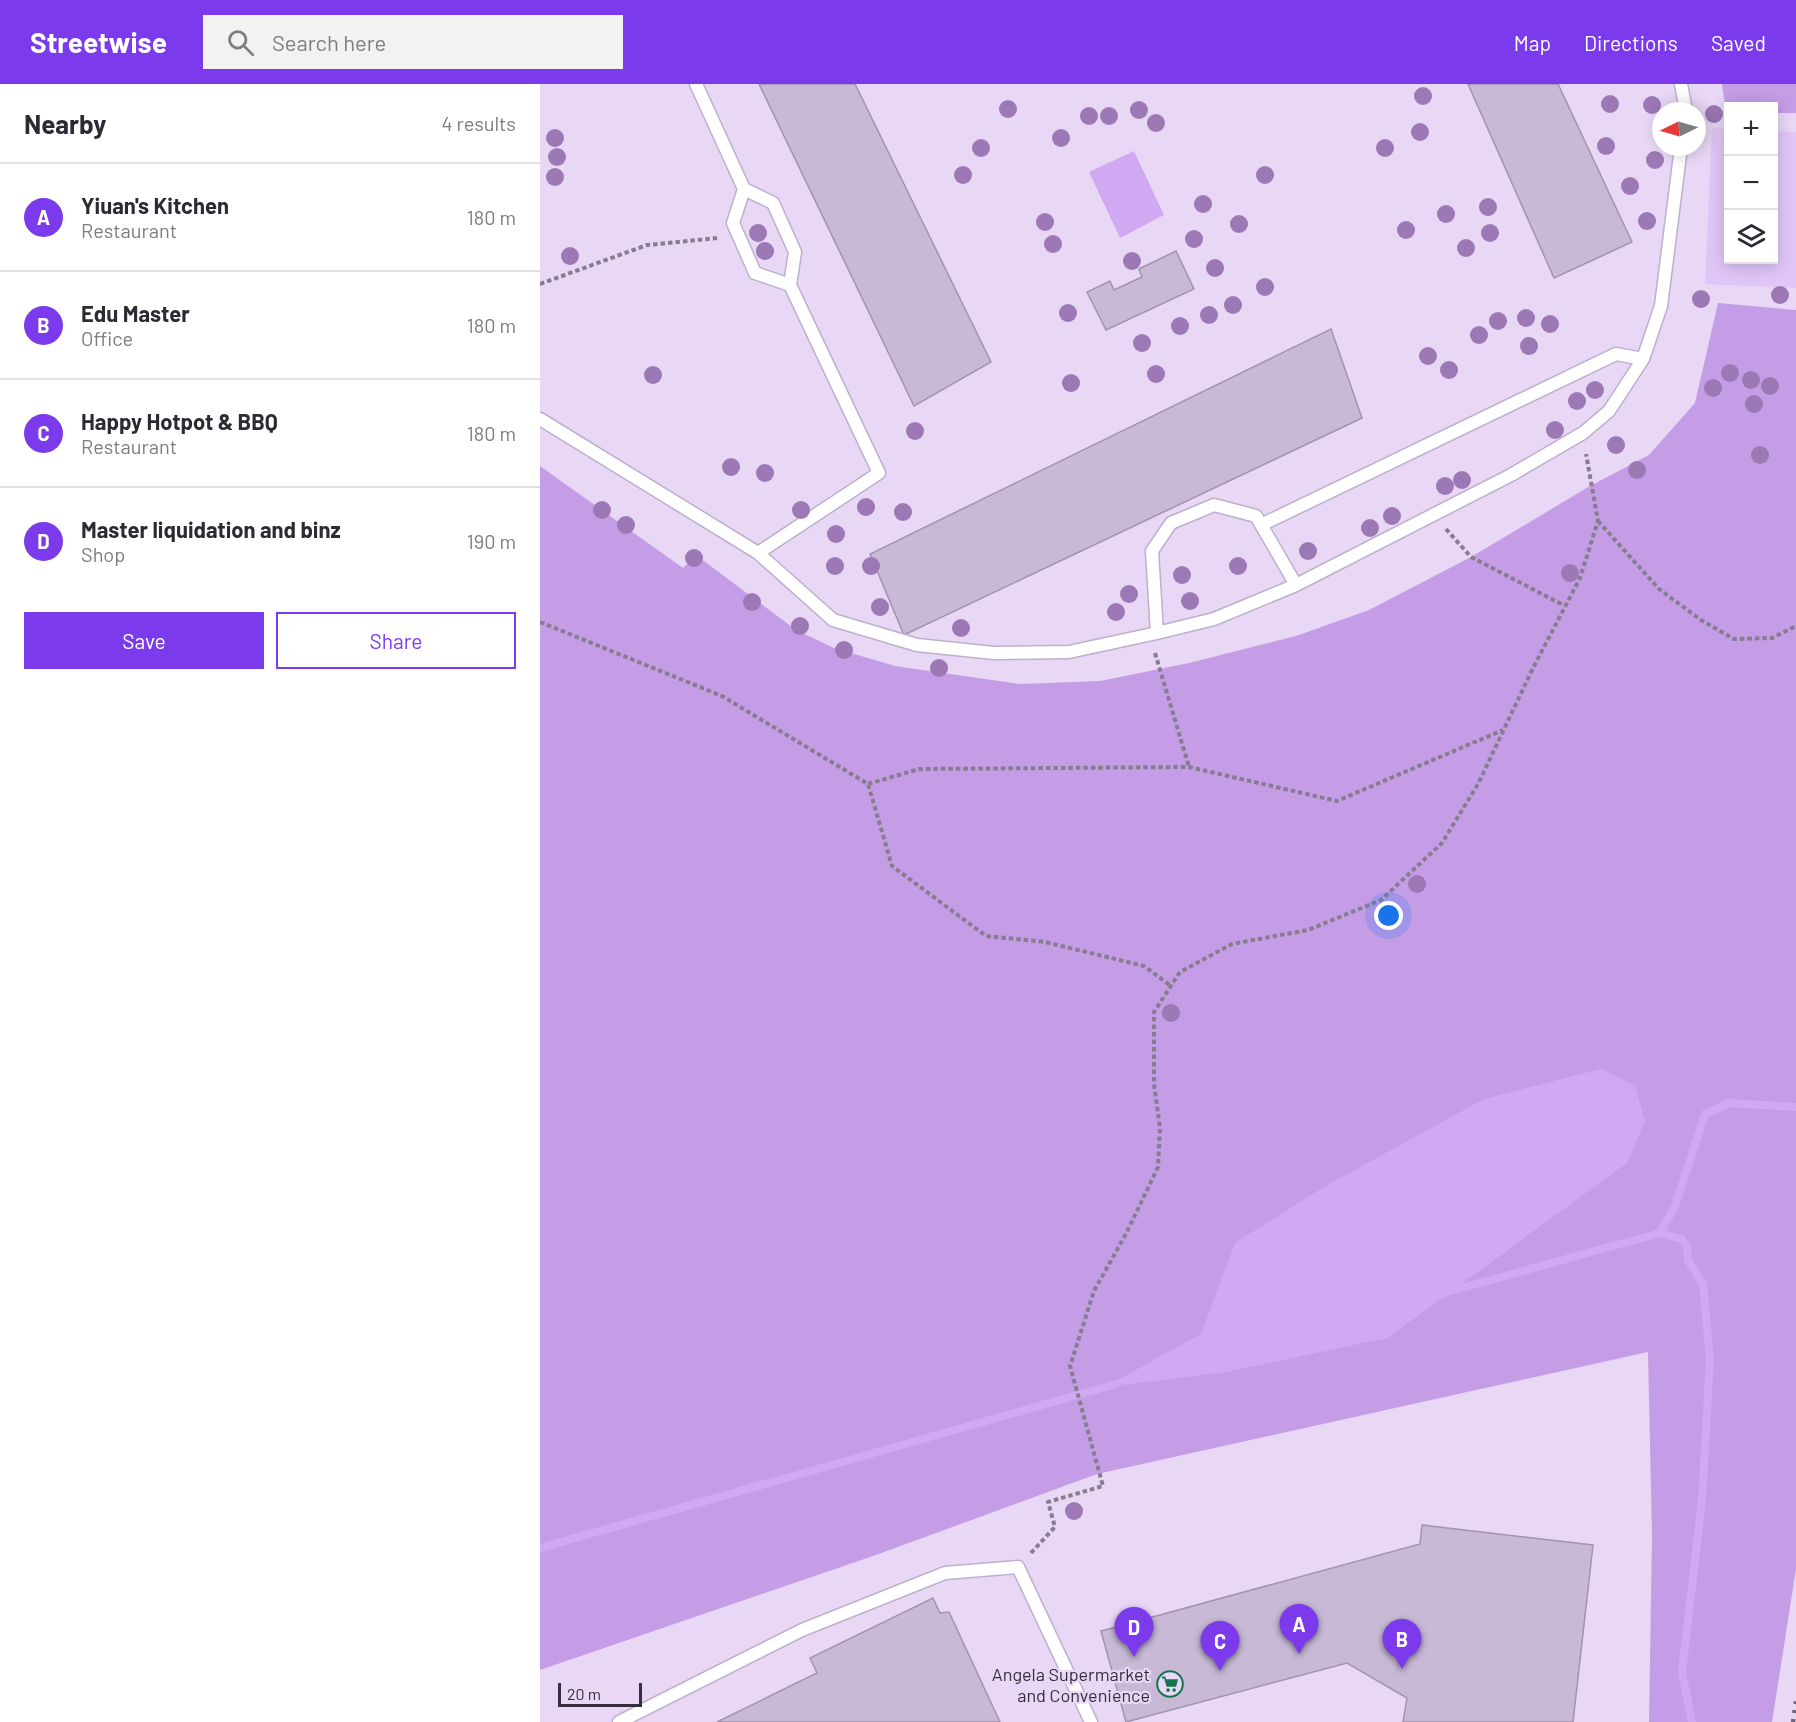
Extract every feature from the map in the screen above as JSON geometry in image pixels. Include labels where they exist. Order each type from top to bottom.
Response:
[{"type":"lane","points":[[696,84],[744,189],[773,203],[795,252],[790,285],[879,473],[758,553]]},
{"type":"lane","points":[[1682,84],[1685,102]]},
{"type":"lane","points":[[540,419],[758,553],[833,620],[917,645],[994,653],[1070,652],[1215,619],[1296,585],[1511,475],[1583,433],[1609,411],[1643,359],[1661,306],[1680,156]]},
{"type":"lane","points":[[744,189],[733,223],[755,273],[790,285]]},
{"type":"lane","points":[[1261,525],[1616,354],[1643,359]]},
{"type":"lane","points":[[1153,633],[1152,551],[1171,523],[1214,505],[1256,516],[1296,585]]},
{"type":"lane","points":[[619,1722],[802,1630],[945,1573],[1018,1568],[1091,1722]]},
{"type":"path","points":[[540,284],[647,245],[739,236]]},
{"type":"path","points":[[1018,1568],[1055,1527],[1048,1502],[1103,1486],[1070,1366],[1094,1291],[1127,1232],[1158,1167],[1160,1128],[1154,1084],[1154,1012],[1180,972],[1232,944],[1308,930],[1381,900],[1442,843],[1478,784],[1580,578],[1598,521],[1583,433]]},
{"type":"path","points":[[1432,515],[1471,557],[1565,606]]},
{"type":"path","points":[[1598,521],[1659,589],[1701,620],[1734,639],[1772,638],[1796,626]]},
{"type":"path","points":[[540,622],[722,696],[868,784],[892,866],[986,936],[1045,942],[1144,966],[1171,986]]},
{"type":"path","points":[[1153,633],[1189,767]]},
{"type":"path","points":[[868,784],[920,769],[1189,767],[1337,801],[1503,730]]},
{"type":"shaded area","points":[[1722,84],[1796,84],[1796,113],[1778,113],[1778,102],[1724,102]]},
{"type":"shaded area","points":[[1712,128],[1724,129],[1724,264],[1778,264],[1778,131],[1796,132],[1796,288],[1705,284]]},
{"type":"shaded area","points":[[1134,151],[1164,215],[1120,238],[1089,172]]},
{"type":"shaded area","points":[[1718,303],[1796,310],[1796,1569],[1772,1722],[1649,1722],[1652,1537],[1648,1352],[1097,1474],[876,1555],[540,1670],[540,466],[683,568],[696,555],[796,630],[834,648],[895,666],[1020,684],[1100,681],[1189,663],[1296,636],[1369,610],[1471,557],[1590,486],[1649,455],[1695,403]]},
{"type":"shaded area","points":[[1601,1069],[1635,1086],[1645,1121],[1627,1163],[1387,1338],[1226,1372],[1105,1387],[1201,1334],[1235,1243],[1324,1187],[1484,1099]]},
{"type":"building","points":[[759,84],[855,84],[991,362],[914,406]]},
{"type":"building","points":[[1468,84],[1558,84],[1632,242],[1554,278]]},
{"type":"building","points":[[1176,251],[1194,289],[1106,330],[1087,292],[1110,281],[1114,290],[1142,277],[1139,269]]},
{"type":"building","points":[[1331,329],[1362,418],[904,635],[870,554]]},
{"type":"building","points":[[1422,1525],[1593,1545],[1573,1722],[1403,1722],[1407,1698],[1347,1663],[1126,1722],[1101,1631],[1420,1544]]},
{"type":"building","points":[[933,1598],[940,1613],[949,1612],[1000,1722],[717,1722],[817,1673],[810,1658]]},
{"type":"waterway","points":[[1660,1233],[1675,1206],[1705,1114],[1729,1103],[1796,1107]]},
{"type":"waterway","points":[[1440,1294],[1660,1233],[1682,1239],[1687,1247],[1688,1260],[1703,1284],[1710,1359],[1702,1500],[1682,1672],[1692,1722]]},
{"type":"waterway","points":[[540,1548],[1116,1384]]},
{"type":"railway","points":[[1793,1722],[1796,1701]]},
{"type":"place","name":"Yiuan's Kitchen","points":[[1299,1654]]},
{"type":"place","name":"Master liquidation and binz","points":[[1134,1657]]},
{"type":"place","name":"Edu Master","points":[[1402,1669]]},
{"type":"place","name":"Happy Hotpot & BBQ","points":[[1220,1671]]},
{"type":"place","name":"Angela Supermarket and Convenience","points":[[1170,1684]]}]
